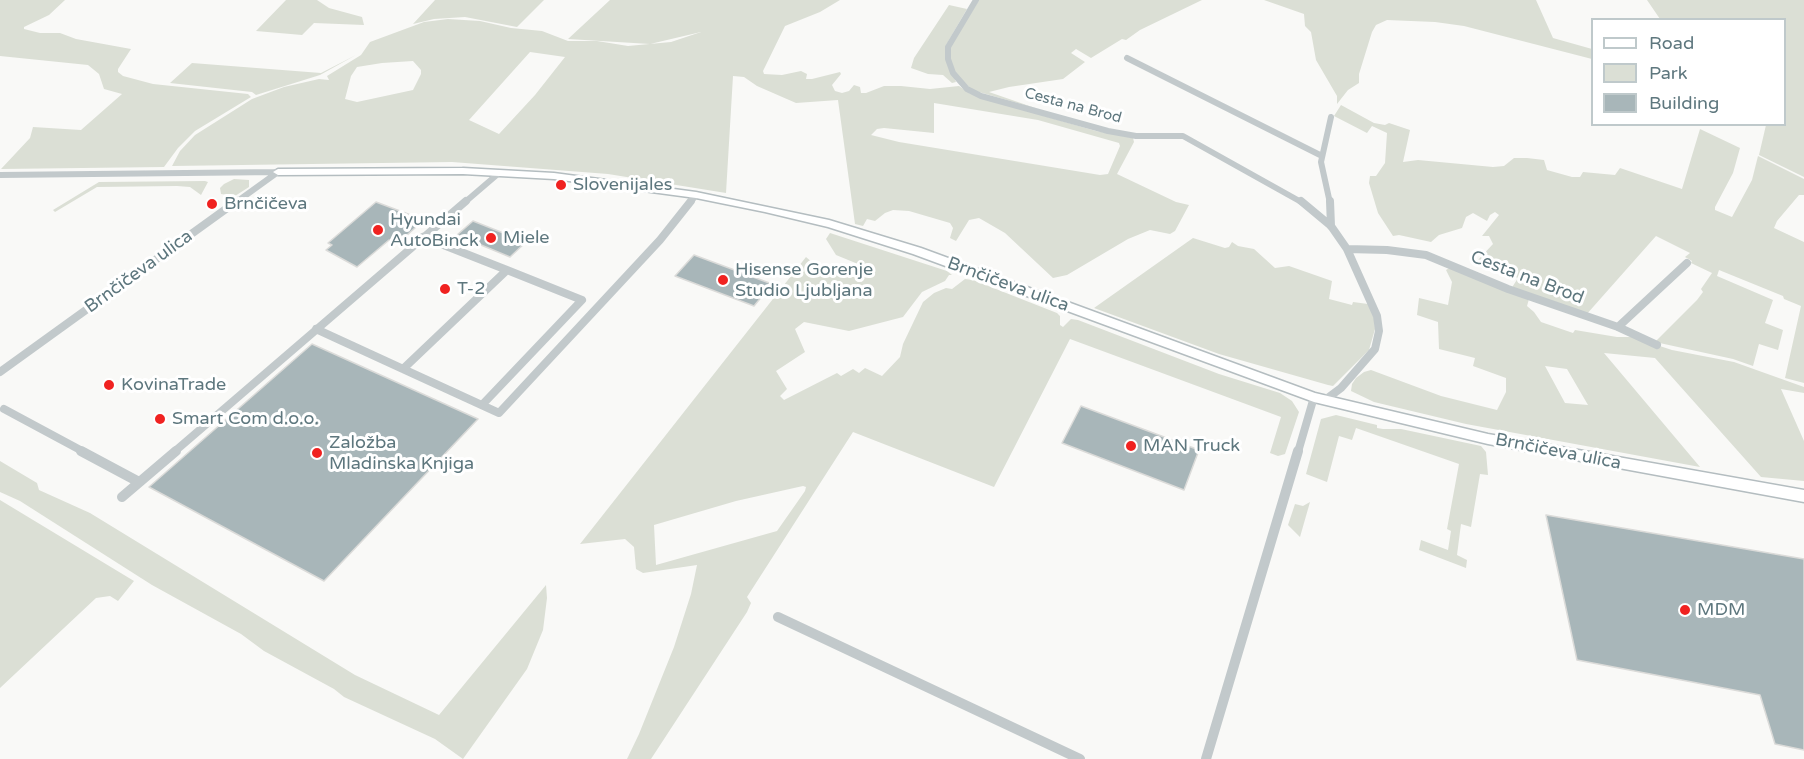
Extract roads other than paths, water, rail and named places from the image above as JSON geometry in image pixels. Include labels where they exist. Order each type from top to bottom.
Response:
[{"type":"street","name":"Cesta na Brod","points":[[976,0],[948,47],[948,59],[953,73],[967,89],[981,96],[1108,131],[1136,136],[1183,136],[1301,201],[1331,226],[1347,249],[1377,316],[1379,332],[1375,349],[1341,388],[1319,398]]},
{"type":"street","points":[[1127,58],[1322,156]]},
{"type":"street","points":[[1331,117],[1322,156],[1322,172],[1330,197],[1331,226]]},
{"type":"street","name":"Brnčičeva ulica","points":[[0,372],[278,172]]},
{"type":"street","name":"Brnčičeva ulica","points":[[0,176],[278,172],[499,173],[587,179],[696,195],[829,224],[917,251],[1319,398],[1488,439],[1804,496]]},
{"type":"street","points":[[122,497],[499,173]]},
{"type":"street","points":[[316,329],[499,413],[660,240],[696,195]]},
{"type":"street","points":[[423,237],[582,300],[482,405]]},
{"type":"street","name":"Cesta na Brod","points":[[1347,249],[1387,250],[1426,255],[1517,292],[1618,327],[1657,345]]},
{"type":"street","points":[[1618,327],[1687,263]]},
{"type":"street","points":[[403,369],[507,270]]},
{"type":"street","points":[[1206,759],[1319,398]]},
{"type":"street","points":[[4,409],[139,482]]},
{"type":"street","points":[[778,617],[1080,759]]},
{"type":"place","name":"Slovenijales","points":[[561,185]]},
{"type":"place","name":"Brnčičeva","points":[[212,204]]},
{"type":"place","name":"Hyundai AutoBinck","points":[[378,230]]},
{"type":"place","name":"Miele","points":[[491,238]]},
{"type":"place","name":"Hisense Gorenje Studio Ljubljana","points":[[723,280]]},
{"type":"place","name":"T-2","points":[[445,289]]},
{"type":"place","name":"KovinaTrade","points":[[109,385]]},
{"type":"place","name":"Smart Com d.o.o.","points":[[160,419]]},
{"type":"place","name":"MAN Truck","points":[[1131,446]]},
{"type":"place","name":"Založba Mladinska Knjiga","points":[[317,453]]},
{"type":"place","name":"MDM","points":[[1685,610]]}]
